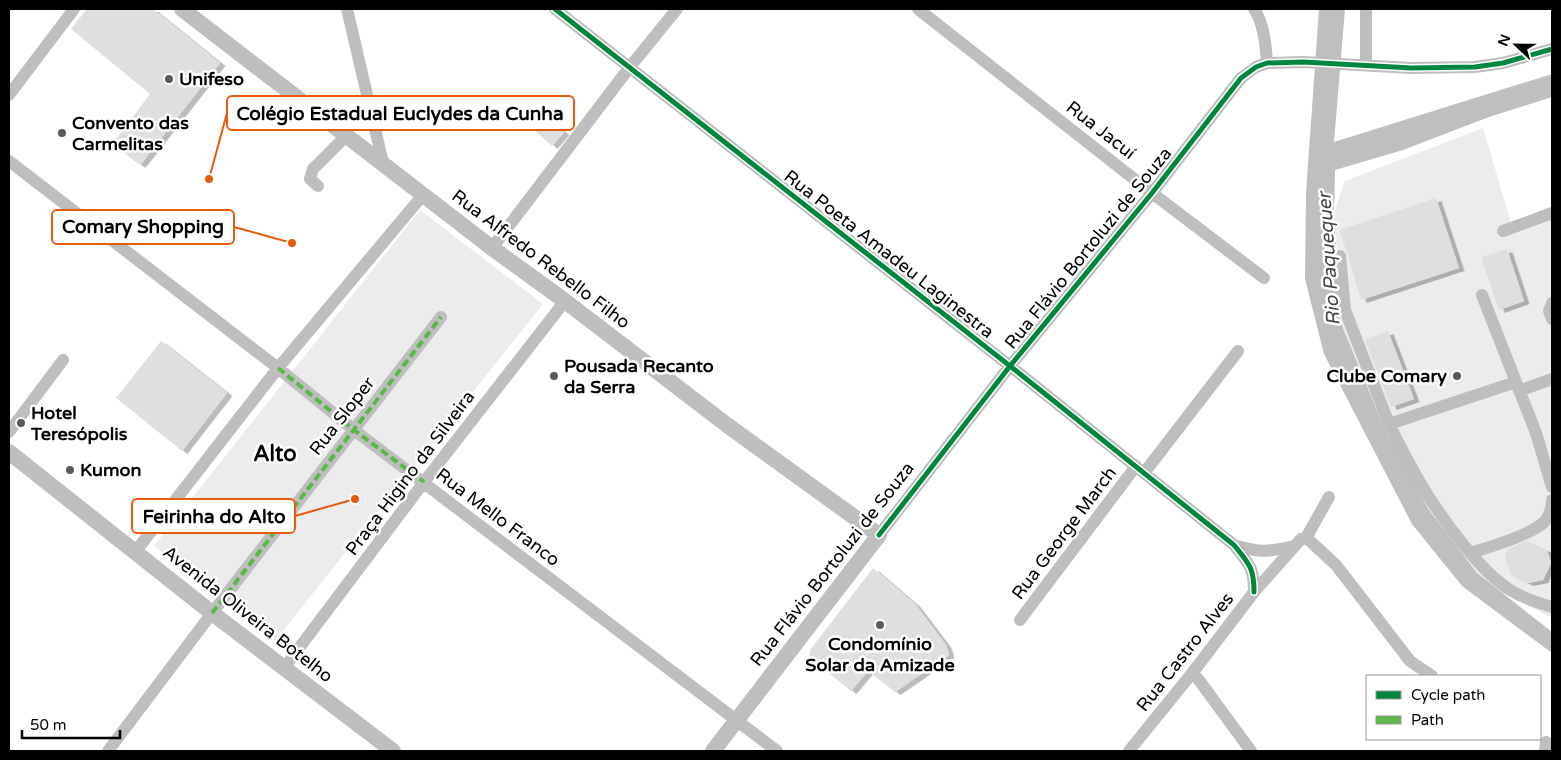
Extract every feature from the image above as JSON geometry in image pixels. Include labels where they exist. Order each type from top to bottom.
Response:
[{"type":"main road","name":"Rua Alfredo Rebello Filho","points":[[182,9],[727,426],[880,536]]},
{"type":"main road","name":"Avenida Oliveira Botelho","points":[[9,452],[212,613],[393,751]]},
{"type":"main road","name":"Rua Flávio Bortoluzi de Souza","points":[[713,751],[880,536]]},
{"type":"street","points":[[9,95],[74,9]]},
{"type":"street","points":[[347,9],[383,163]]},
{"type":"street","name":"Rua Poeta Amadeu Laginestra","points":[[555,9],[1010,366],[1234,545],[1248,562],[1253,572],[1254,592]]},
{"type":"street","points":[[492,248],[629,68],[677,9]]},
{"type":"street","name":"Rua Jacuí","points":[[918,9],[1264,278]]},
{"type":"street","points":[[1254,9],[1266,43],[1267,63]]},
{"type":"street","points":[[1366,9],[1366,66]]},
{"type":"street","name":"Rua Flávio Bortoluzi de Souza","points":[[880,536],[1010,366],[1152,192],[1241,78],[1256,67],[1267,63],[1303,62],[1366,66],[1475,67],[1503,63],[1552,49]]},
{"type":"street","points":[[318,186],[310,179],[313,169],[347,135]]},
{"type":"street","name":"Rua Mello Franco","points":[[9,161],[278,368],[354,430],[777,751]]},
{"type":"street","points":[[134,552],[278,368],[423,195]]},
{"type":"street","points":[[1503,231],[1552,213]]},
{"type":"street","points":[[1340,256],[1346,310],[1389,424],[1425,494],[1485,570],[1510,590],[1534,602],[1552,608]]},
{"type":"street","points":[[1482,295],[1517,387],[1549,460],[1552,487]]},
{"type":"street","name":"Praça Higino da Silveira","points":[[284,668],[424,482],[565,301]]},
{"type":"street","points":[[1552,303],[1549,311],[1552,319]]},
{"type":"street","name":"Rua Sloper","points":[[108,751],[441,317]]},
{"type":"street","name":"Rua George March","points":[[1020,620],[1238,351]]},
{"type":"street","points":[[9,432],[63,360]]},
{"type":"street","points":[[1389,424],[1517,387],[1552,380]]},
{"type":"street","points":[[1329,497],[1306,538],[1336,565],[1410,661],[1431,675]]},
{"type":"street","points":[[1470,553],[1504,542],[1540,526],[1546,520],[1552,508],[1552,500]]},
{"type":"street","name":"Rua Castro Alves","points":[[1129,751],[1254,592],[1294,546],[1306,538]]},
{"type":"street","name":"Rua Poeta Amadeu Laginestra","points":[[1234,545],[1258,551],[1294,546]]},
{"type":"street","points":[[1193,672],[1251,751]]},
{"type":"shaded area","name":"Clube Comary","points":[[1483,128],[1512,226],[1552,212],[1552,618],[1497,590],[1477,573],[1429,510],[1386,432],[1340,321],[1334,212],[1345,181]]},
{"type":"shaded area","points":[[420,210],[543,304],[275,641],[154,546]]},
{"type":"water","name":"Rio Paquequer","points":[[1319,9],[1345,9],[1334,142],[1552,74],[1552,97],[1489,117],[1403,150],[1335,170],[1334,212],[1340,321],[1386,432],[1429,510],[1477,573],[1552,632],[1552,653],[1462,586],[1412,524],[1324,354],[1305,279],[1306,193]]},
{"type":"building","name":"Unifeso","points":[[87,9],[153,9],[220,63],[140,165],[112,144],[150,94],[71,29]]},
{"type":"building","points":[[543,115],[564,132],[552,146],[532,128]]},
{"type":"building","points":[[1436,198],[1459,268],[1361,300],[1339,230]]},
{"type":"building","points":[[1507,249],[1524,301],[1499,310],[1481,257]]},
{"type":"building","points":[[1388,331],[1414,399],[1391,407],[1365,340]]},
{"type":"building","points":[[161,341],[227,393],[182,451],[116,398]]},
{"type":"building","points":[[1527,541],[1547,550],[1551,563],[1543,580],[1528,583],[1511,575],[1505,556],[1508,549]]},
{"type":"building","name":"Condomínio Solar da Amizade","points":[[873,568],[915,604],[946,645],[949,655],[895,692],[868,671],[851,691],[809,657],[810,650]]},
{"type":"marked path","points":[[212,613],[441,317]]},
{"type":"marked path","points":[[278,368],[354,430],[424,482]]},
{"type":"cycle path","points":[[555,9],[1010,366],[1234,545],[1250,566],[1254,592]]},
{"type":"cycle path","points":[[879,535],[1010,366],[1152,193],[1241,78],[1256,67],[1267,63],[1303,62],[1411,68],[1475,67],[1503,63],[1552,49]]},
{"type":"place","name":"Unifeso","points":[[169,79]]},
{"type":"place","name":"Convento das Carmelitas","points":[[62,133]]},
{"type":"place","name":"Colégio Estadual Euclydes da Cunha","points":[[209,179]]},
{"type":"place","name":"Comary Shopping","points":[[292,243]]},
{"type":"place","name":"Pousada Recanto da Serra","points":[[554,376]]},
{"type":"place","name":"Clube Comary","points":[[1457,376]]},
{"type":"place","name":"Hotel Teresópolis","points":[[21,423]]},
{"type":"place","name":"Kumon","points":[[70,470]]},
{"type":"place","name":"Feirinha do Alto","points":[[355,499]]},
{"type":"place","name":"Condomínio Solar da Amizade","points":[[880,625]]},
{"type":"district","name":"Alto","points":[[275,454]]}]
